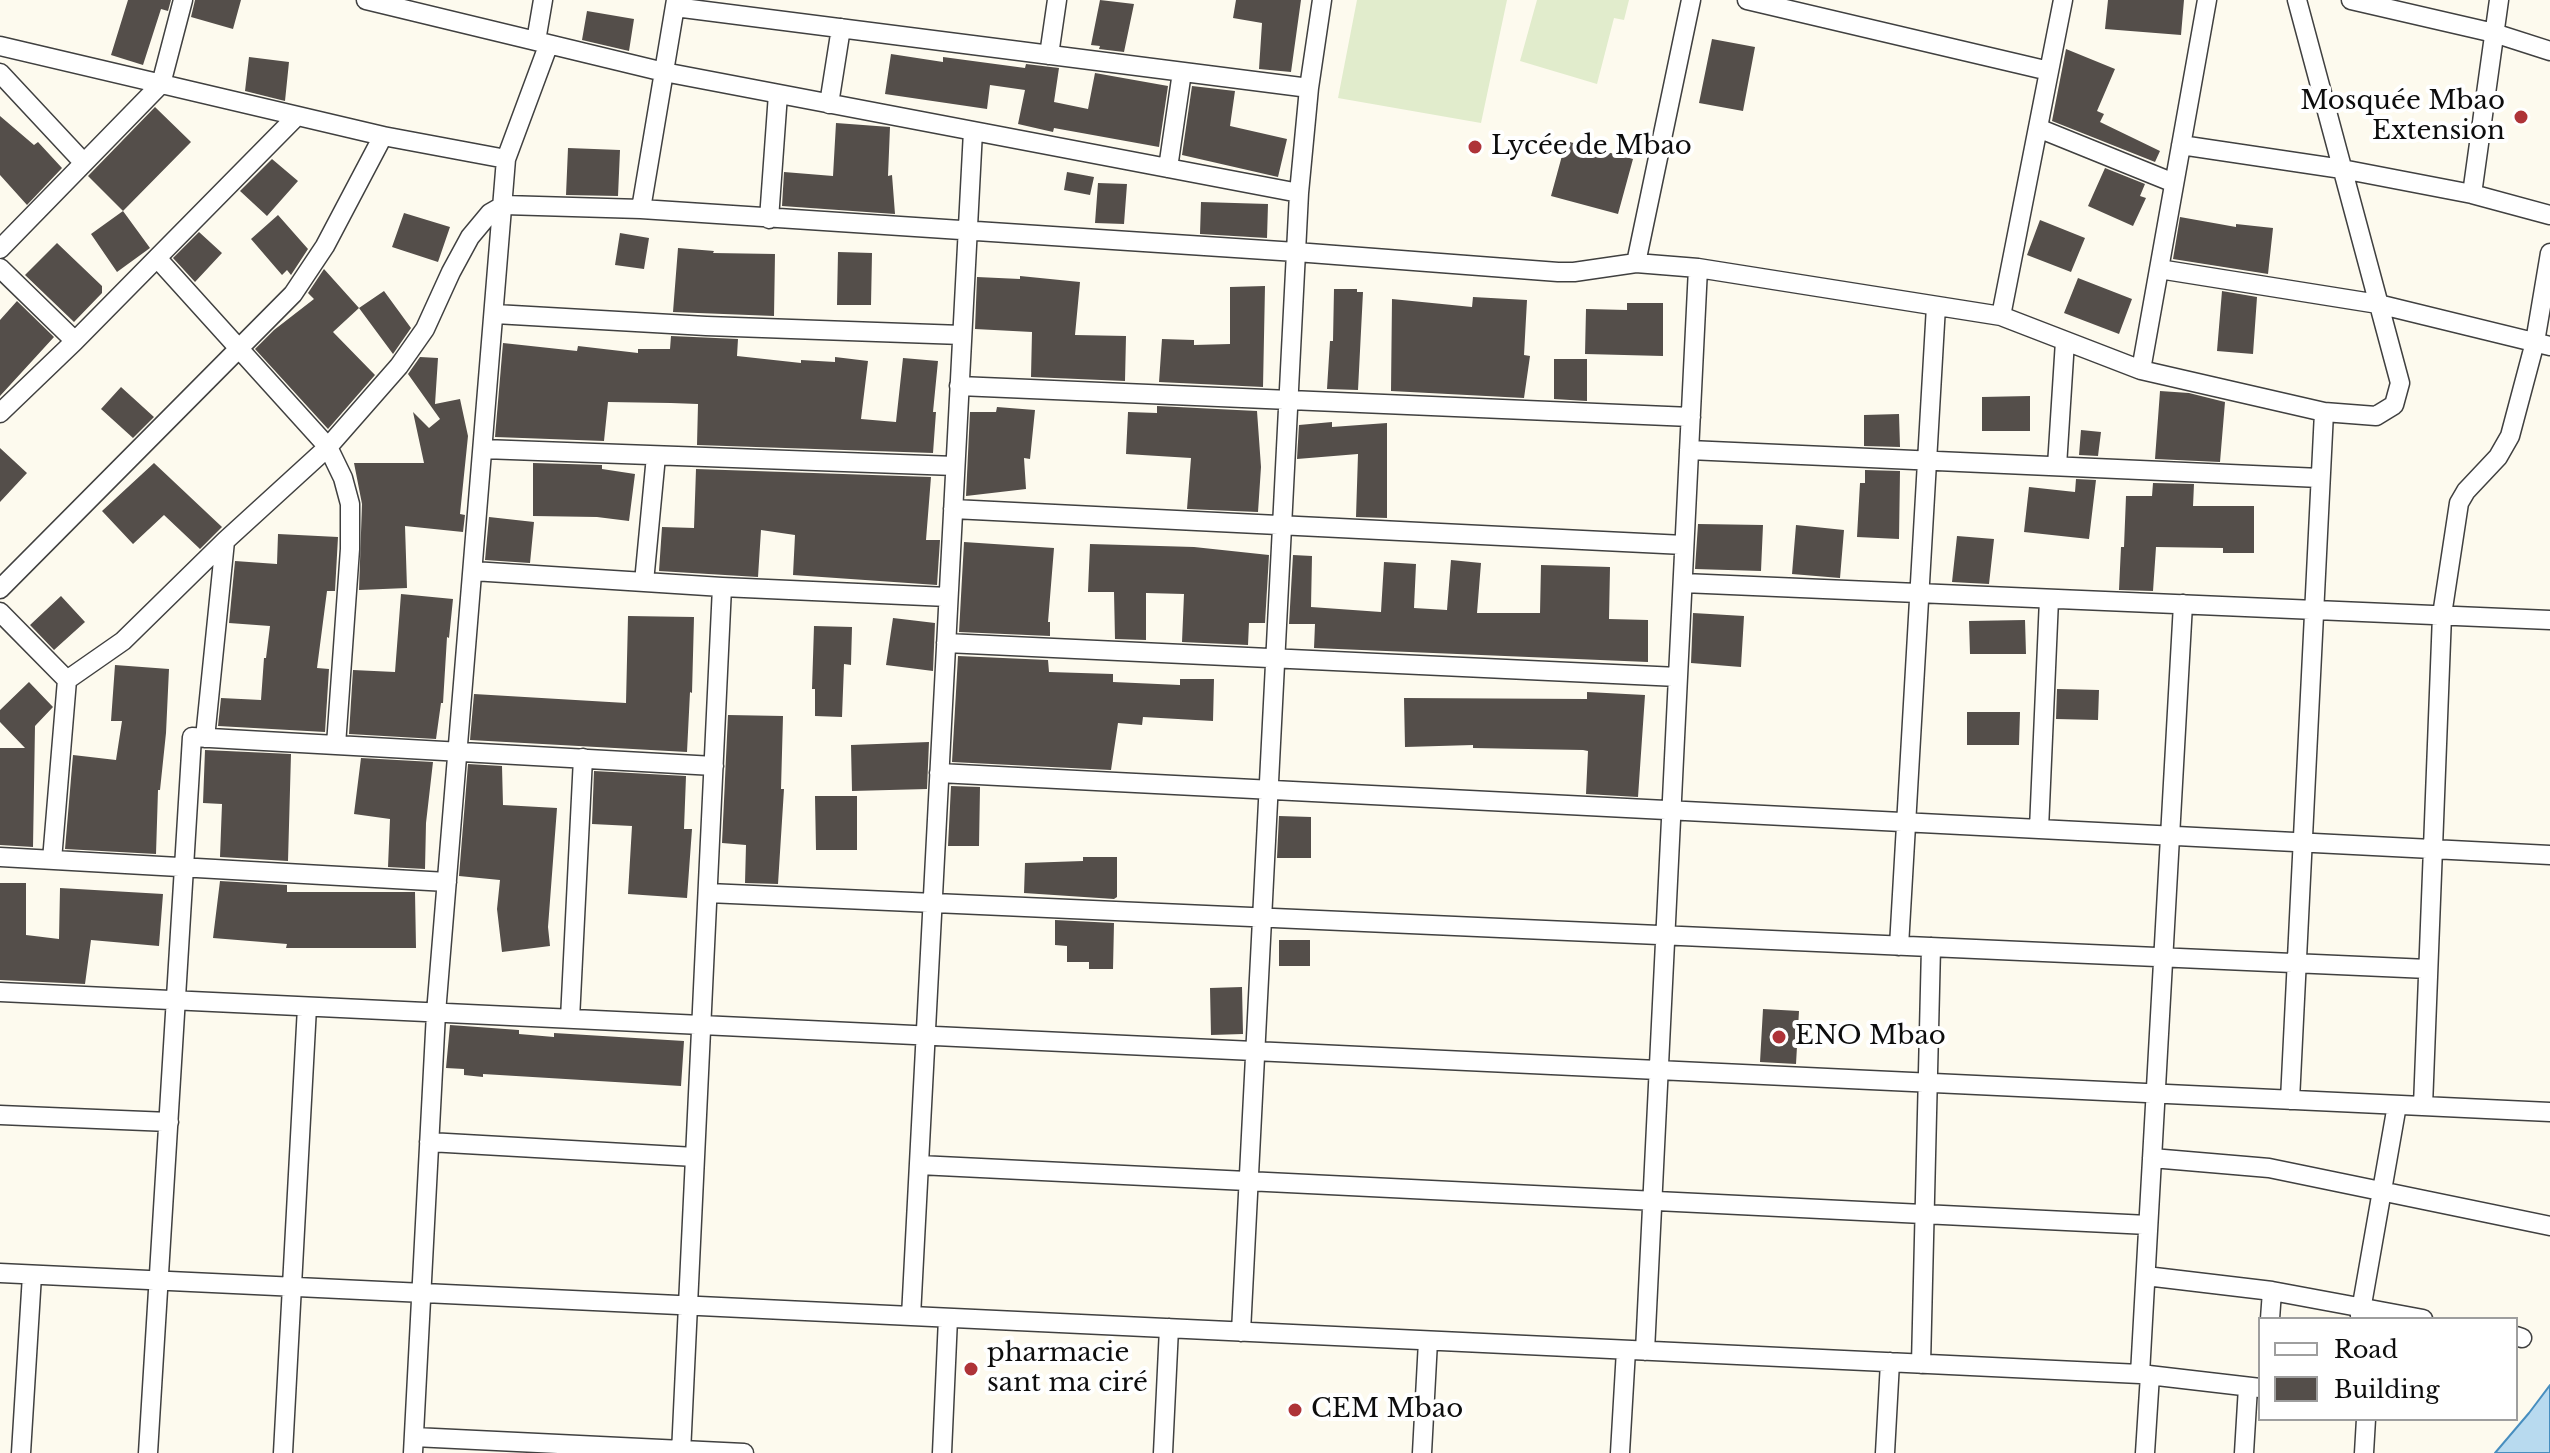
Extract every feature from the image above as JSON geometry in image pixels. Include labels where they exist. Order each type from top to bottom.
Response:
[{"type":"street","points":[[0,249],[161,84],[183,0]]},
{"type":"street","points":[[366,0],[664,72],[1299,193]]},
{"type":"street","points":[[543,0],[542,44],[506,159],[436,1013],[413,1445],[744,1453]]},
{"type":"street","points":[[1049,55],[1057,0]]},
{"type":"street","points":[[1241,1332],[1299,193],[1309,88],[1322,0]]},
{"type":"street","points":[[1636,263],[1691,0]]},
{"type":"street","points":[[1747,0],[2049,71]]},
{"type":"street","points":[[2001,316],[2063,0]]},
{"type":"street","points":[[2141,370],[2207,0]]},
{"type":"street","points":[[67,680],[123,641],[225,541],[328,447],[399,366],[425,329],[451,272],[478,225],[504,205],[641,209],[1558,272],[1636,263],[1698,268],[2001,316],[2141,370],[2324,412],[2376,416],[2394,405],[2400,383],[2297,0]]},
{"type":"street","points":[[2351,0],[2494,33],[2550,51]]},
{"type":"street","points":[[2472,194],[2499,0]]},
{"type":"street","points":[[641,209],[675,3],[841,28],[1309,88]]},
{"type":"street","points":[[829,104],[841,28]]},
{"type":"street","points":[[0,46],[383,136],[506,159]]},
{"type":"street","points":[[1168,168],[1182,72]]},
{"type":"street","points":[[0,73],[84,163]]},
{"type":"street","points":[[769,219],[778,94]]},
{"type":"street","points":[[0,413],[297,116]]},
{"type":"street","points":[[2038,128],[2174,183]]},
{"type":"street","points":[[911,1316],[973,131]]},
{"type":"street","points":[[0,589],[280,310],[309,273],[383,136]]},
{"type":"street","points":[[2181,145],[2342,169],[2472,194],[2550,215]]},
{"type":"street","points":[[2423,1106],[2442,615],[2459,503],[2466,491],[2498,457],[2510,436],[2543,344],[2550,253]]},
{"type":"street","points":[[157,258],[328,447],[343,478],[350,504],[350,549],[336,745]]},
{"type":"street","points":[[0,268],[75,341]]},
{"type":"street","points":[[1620,1453],[1652,1201],[1698,268]]},
{"type":"street","points":[[2159,269],[2378,304],[2543,344]]},
{"type":"street","points":[[1899,946],[1936,306]]},
{"type":"street","points":[[495,314],[706,326],[962,335]]},
{"type":"street","points":[[2057,466],[2065,341]]},
{"type":"street","points":[[959,386],[1691,417]]},
{"type":"street","points":[[2290,1100],[2324,412]]},
{"type":"street","points":[[483,449],[955,466]]},
{"type":"street","points":[[1689,450],[2320,478]]},
{"type":"street","points":[[644,582],[656,456]]},
{"type":"street","points":[[953,509],[1684,545]]},
{"type":"street","points":[[205,738],[225,541]]},
{"type":"street","points":[[473,571],[948,597]]},
{"type":"street","points":[[1683,583],[2550,620]]},
{"type":"street","points":[[681,1452],[722,587]]},
{"type":"street","points":[[2039,829],[2049,599]]},
{"type":"street","points":[[2145,1453],[2148,1225],[2183,604]]},
{"type":"street","points":[[0,612],[67,680],[52,860]]},
{"type":"street","points":[[946,643],[1678,677]]},
{"type":"street","points":[[148,1453],[192,737],[714,766]]},
{"type":"street","points":[[570,1019],[583,758]]},
{"type":"street","points":[[939,773],[2550,855]]},
{"type":"street","points":[[0,857],[447,882]]},
{"type":"street","points":[[708,893],[2428,969]]},
{"type":"street","points":[[1921,1364],[1931,947]]},
{"type":"street","points":[[0,992],[2550,1112]]},
{"type":"street","points":[[283,1453],[307,1007]]},
{"type":"street","points":[[2361,1313],[2397,1105]]},
{"type":"street","points":[[0,1115],[169,1122]]},
{"type":"street","points":[[429,1142],[695,1157]]},
{"type":"street","points":[[2152,1158],[2269,1168],[2550,1226]]},
{"type":"street","points":[[919,1165],[2148,1225]]},
{"type":"street","points":[[0,1273],[2145,1375],[2254,1388],[2244,1453]]},
{"type":"street","points":[[21,1453],[32,1275]]},
{"type":"street","points":[[2146,1276],[2272,1291],[2361,1313],[2402,1317]]},
{"type":"street","points":[[2270,1317],[2272,1291]]},
{"type":"street","points":[[942,1453],[948,1318]]},
{"type":"street","points":[[1163,1453],[1169,1328]]},
{"type":"street","points":[[1422,1453],[1428,1341]]},
{"type":"street","points":[[1885,1453],[1890,1362]]},
{"type":"street","points":[[2364,1453],[2366,1421]]},
{"type":"green space","points":[[1357,0],[1507,0],[1481,123],[1338,98]]},
{"type":"green space","points":[[1537,0],[1629,0],[1624,20],[1614,18],[1597,84],[1520,61]]},
{"type":"water","points":[[2550,1385],[2550,1453],[2495,1453],[2529,1413]]},
{"type":"building","points":[[128,0],[171,0],[168,11],[161,9],[143,65],[111,55]]},
{"type":"building","points":[[195,0],[241,0],[233,29],[191,17]]},
{"type":"building","points":[[1100,0],[1134,4],[1124,52],[1091,45]]},
{"type":"building","points":[[1236,0],[1301,0],[1291,72],[1259,69],[1262,23],[1233,18]]},
{"type":"building","points":[[2108,0],[2184,0],[2181,35],[2105,29]]},
{"type":"building","points":[[587,11],[634,19],[629,51],[582,40]]},
{"type":"building","points":[[1712,39],[1755,47],[1743,111],[1699,103]]},
{"type":"building","points":[[2066,49],[2115,69],[2097,111],[2104,114],[2100,122],[2160,151],[2155,162],[2052,121]]},
{"type":"building","points":[[891,54],[943,62],[943,57],[1025,68],[1026,64],[1059,68],[1054,102],[1088,109],[1095,73],[1168,86],[1159,147],[1018,124],[1025,90],[990,85],[987,109],[885,94]]},
{"type":"building","points":[[249,57],[289,62],[285,101],[245,91]]},
{"type":"building","points":[[1192,86],[1235,91],[1230,126],[1287,139],[1278,177],[1182,155]]},
{"type":"building","points":[[155,107],[191,142],[123,211],[88,176]]},
{"type":"building","points":[[0,116],[34,145],[38,142],[62,168],[27,205],[0,175]]},
{"type":"building","points":[[836,123],[890,127],[888,176],[892,175],[895,214],[782,206],[784,172],[833,176]]},
{"type":"building","points":[[1566,141],[1633,159],[1618,214],[1551,196]]},
{"type":"building","points":[[568,148],[620,150],[618,196],[566,195]]},
{"type":"building","points":[[272,159],[298,181],[267,216],[240,191]]},
{"type":"building","points":[[2105,168],[2145,184],[2140,196],[2146,198],[2133,226],[2088,206]]},
{"type":"building","points":[[1067,172],[1094,177],[1090,195],[1064,190]]},
{"type":"building","points":[[1098,183],[1127,184],[1124,224],[1095,223]]},
{"type":"building","points":[[1201,202],[1268,204],[1267,238],[1200,234]]},
{"type":"building","points":[[123,211],[150,248],[117,272],[91,234]]},
{"type":"building","points":[[404,213],[450,227],[438,262],[392,247]]},
{"type":"building","points":[[278,215],[308,249],[291,275],[287,270],[282,275],[251,239]]},
{"type":"building","points":[[2180,217],[2236,227],[2236,224],[2273,228],[2268,274],[2173,259]]},
{"type":"building","points":[[2040,220],[2085,238],[2071,272],[2027,255]]},
{"type":"building","points":[[199,232],[222,253],[195,282],[173,258]]},
{"type":"building","points":[[620,233],[649,238],[644,269],[615,265]]},
{"type":"building","points":[[57,243],[102,286],[102,293],[74,322],[25,275]]},
{"type":"building","points":[[678,248],[713,253],[775,254],[774,316],[673,312]]},
{"type":"building","points":[[838,252],[872,253],[871,305],[837,305]]},
{"type":"building","points":[[324,269],[359,308],[333,332],[375,375],[328,429],[255,349],[314,299],[308,293]]},
{"type":"building","points":[[1020,276],[1080,282],[1075,335],[1126,336],[1125,381],[1031,377],[1032,332],[975,329],[977,277],[1020,279]]},
{"type":"building","points":[[2078,278],[2132,299],[2119,334],[2064,313]]},
{"type":"building","points":[[1265,286],[1263,387],[1159,382],[1162,339],[1194,340],[1194,345],[1230,344],[1230,287]]},
{"type":"building","points":[[1334,289],[1363,292],[1358,390],[1327,389],[1330,341],[1333,341]]},
{"type":"building","points":[[384,291],[411,328],[393,354],[359,308]]},
{"type":"building","points":[[2222,291],[2257,297],[2253,354],[2217,351]]},
{"type":"building","points":[[1473,297],[1527,300],[1524,355],[1530,356],[1524,398],[1391,391],[1392,299],[1472,307]]},
{"type":"building","points":[[17,301],[54,337],[0,396],[0,320]]},
{"type":"building","points":[[1627,303],[1663,303],[1663,356],[1585,354],[1586,309],[1627,310]]},
{"type":"building","points":[[671,336],[738,339],[737,356],[801,363],[801,360],[835,362],[835,357],[868,361],[861,419],[896,422],[903,358],[938,361],[933,453],[697,445],[698,404],[671,403],[608,402],[604,441],[495,437],[503,343],[577,351],[578,346],[638,353],[638,349],[670,349]]},
{"type":"building","points":[[420,357],[438,358],[435,404],[460,399],[468,436],[460,514],[465,515],[463,532],[405,526],[407,588],[359,590],[362,504],[354,463],[424,463],[413,412],[429,428],[440,419],[408,374]]},
{"type":"building","points":[[1554,359],[1587,359],[1587,401],[1554,399]]},
{"type":"building","points":[[121,387],[154,417],[133,438],[101,409]]},
{"type":"building","points":[[2160,391],[2189,393],[2225,402],[2220,462],[2155,459]]},
{"type":"building","points":[[2030,396],[2030,431],[1982,431],[1982,397]]},
{"type":"building","points":[[1157,406],[1257,411],[1261,467],[1258,512],[1187,509],[1191,458],[1126,454],[1128,412],[1157,413]]},
{"type":"building","points":[[997,407],[1035,410],[1030,459],[1024,458],[1026,489],[966,496],[970,412],[996,412]]},
{"type":"building","points":[[1899,414],[1900,447],[1864,446],[1864,415]]},
{"type":"building","points":[[1332,422],[1332,427],[1387,423],[1387,518],[1356,517],[1358,454],[1297,459],[1299,425]]},
{"type":"building","points":[[2081,430],[2101,432],[2098,456],[2079,455]]},
{"type":"building","points":[[0,448],[27,473],[0,502]]},
{"type":"building","points":[[154,463],[222,527],[200,549],[164,515],[133,544],[102,511]]},
{"type":"building","points":[[533,463],[602,465],[602,469],[635,474],[629,521],[533,516]]},
{"type":"building","points":[[696,469],[931,477],[926,540],[940,540],[937,585],[793,575],[795,535],[761,530],[758,577],[659,571],[662,527],[694,528]]},
{"type":"building","points":[[1865,470],[1900,471],[1899,539],[1857,537],[1860,483],[1865,483]]},
{"type":"building","points":[[2076,479],[2096,480],[2089,539],[2024,532],[2029,487],[2075,492]]},
{"type":"building","points":[[2153,483],[2194,484],[2193,506],[2254,506],[2254,553],[2223,553],[2223,548],[2156,547],[2153,591],[2119,590],[2126,496],[2152,496]]},
{"type":"building","points":[[489,517],[534,522],[530,563],[485,560]]},
{"type":"building","points":[[1698,524],[1763,525],[1761,571],[1695,569]]},
{"type":"building","points":[[1796,525],[1844,530],[1840,578],[1792,574]]},
{"type":"building","points":[[278,534],[338,537],[335,591],[327,591],[317,668],[329,669],[325,732],[218,726],[221,698],[261,700],[270,626],[229,623],[235,561],[277,564]]},
{"type":"building","points":[[1957,536],[1994,539],[1989,584],[1952,582]]},
{"type":"building","points":[[964,542],[1054,548],[1048,622],[1050,636],[959,632]]},
{"type":"building","points":[[1090,544],[1194,547],[1269,555],[1265,623],[1249,623],[1248,645],[1182,642],[1184,594],[1146,593],[1146,640],[1115,639],[1114,592],[1088,592]]},
{"type":"building","points":[[1293,555],[1312,556],[1311,607],[1381,612],[1384,562],[1416,564],[1414,608],[1447,610],[1451,560],[1481,563],[1477,613],[1540,613],[1541,565],[1610,567],[1609,619],[1648,620],[1648,662],[1314,648],[1315,624],[1289,624]]},
{"type":"building","points":[[401,594],[453,599],[443,703],[436,739],[349,734],[353,670],[395,672]]},
{"type":"building","points":[[61,596],[85,622],[54,650],[30,625]]},
{"type":"building","points":[[1693,613],[1744,616],[1741,667],[1691,663]]},
{"type":"building","points":[[628,616],[694,617],[687,752],[470,740],[474,694],[626,703]]},
{"type":"building","points":[[893,618],[935,623],[933,671],[886,665]]},
{"type":"building","points":[[2025,620],[2026,654],[1970,654],[1969,621]]},
{"type":"building","points":[[814,626],[852,627],[851,665],[844,664],[842,717],[815,716],[815,689],[812,689]]},
{"type":"building","points":[[958,656],[1048,660],[1049,672],[1113,674],[1113,682],[1180,685],[1180,679],[1214,679],[1213,721],[1143,717],[1142,725],[1118,723],[1111,770],[952,762]]},
{"type":"building","points":[[115,665],[169,669],[166,733],[158,790],[156,854],[65,849],[73,755],[116,760],[122,721],[111,721]]},
{"type":"building","points":[[29,682],[53,707],[35,726],[33,847],[0,845],[0,748],[25,748],[0,722],[0,710]]},
{"type":"building","points":[[2057,689],[2099,690],[2098,720],[2056,719]]},
{"type":"building","points":[[1587,692],[1645,695],[1638,797],[1586,794],[1588,751],[1473,748],[1473,745],[1405,747],[1404,698],[1587,699]]},
{"type":"building","points":[[1967,712],[2020,712],[2019,745],[1967,745]]},
{"type":"building","points":[[728,715],[783,716],[781,789],[784,789],[778,884],[745,883],[746,845],[722,843]]},
{"type":"building","points":[[929,742],[927,789],[852,791],[851,745]]},
{"type":"building","points":[[205,750],[291,754],[288,861],[220,857],[222,804],[203,803]]},
{"type":"building","points":[[361,758],[433,762],[426,823],[425,869],[388,867],[390,819],[354,814]]},
{"type":"building","points":[[468,764],[502,766],[503,805],[557,808],[548,927],[550,946],[502,952],[497,909],[500,880],[459,876]]},
{"type":"building","points":[[594,771],[686,776],[684,829],[692,829],[687,898],[628,894],[632,826],[592,824]]},
{"type":"building","points":[[951,786],[980,787],[979,846],[948,846]]},
{"type":"building","points":[[815,796],[857,796],[857,850],[816,850]]},
{"type":"building","points":[[1279,816],[1311,817],[1311,858],[1277,858]]},
{"type":"building","points":[[1083,857],[1117,857],[1117,897],[1024,893],[1025,863],[1083,861]]},
{"type":"building","points":[[220,881],[287,885],[287,892],[415,892],[416,948],[286,948],[287,944],[213,938]]},
{"type":"building","points":[[0,883],[26,883],[26,935],[59,939],[60,888],[163,894],[159,946],[91,940],[85,984],[0,980]]},
{"type":"building","points":[[1055,920],[1114,923],[1113,969],[1089,969],[1089,962],[1067,962],[1067,946],[1055,945]]},
{"type":"building","points":[[1279,940],[1310,940],[1310,966],[1279,966]]},
{"type":"building","points":[[1242,987],[1243,1034],[1211,1035],[1210,988]]},
{"type":"building","name":"ENO Mbao","points":[[1763,1009],[1799,1011],[1796,1064],[1760,1062]]},
{"type":"building","points":[[450,1025],[519,1030],[519,1034],[554,1037],[554,1033],[684,1041],[681,1086],[464,1075],[464,1069],[446,1068]]},
{"type":"place","name":"Mosquée Mbao Extension","points":[[2521,117]]},
{"type":"place","name":"Lycée de Mbao","points":[[1475,147]]},
{"type":"place","name":"ENO Mbao","points":[[1779,1037]]},
{"type":"place","name":"pharmacie sant ma ciré","points":[[971,1369]]},
{"type":"place","name":"CEM Mbao","points":[[1295,1410]]}]
